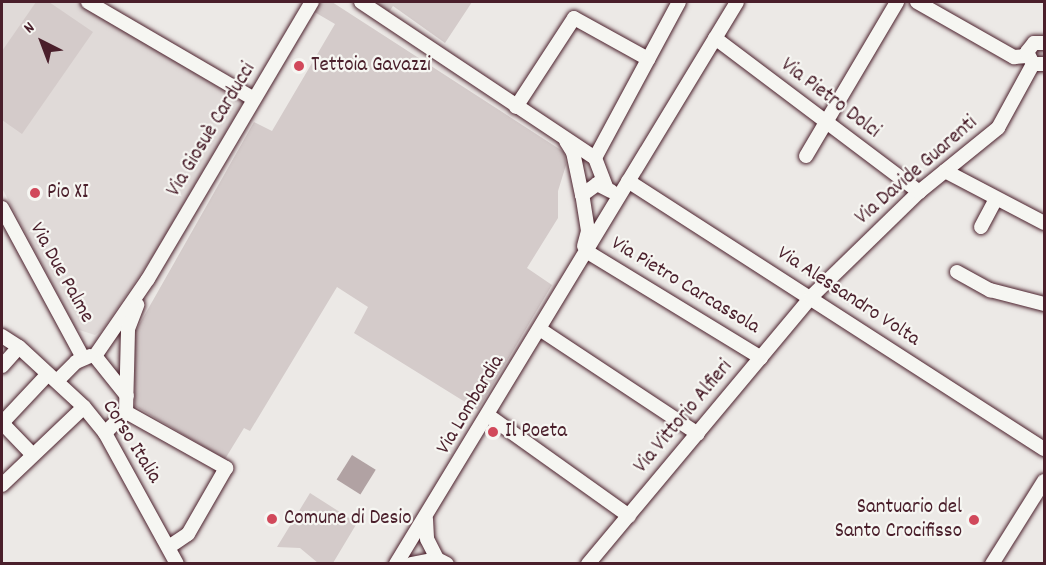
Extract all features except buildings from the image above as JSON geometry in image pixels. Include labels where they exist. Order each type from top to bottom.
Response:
[{"type":"street","points":[[88,2],[254,99]]},
{"type":"street","name":"Via Giosuè Carducci","points":[[3,421],[52,378],[89,357],[148,279],[312,2]]},
{"type":"street","points":[[361,2],[516,108],[595,158],[606,186],[612,193],[610,209],[598,217],[585,211]]},
{"type":"street","points":[[595,158],[679,2]]},
{"type":"street","name":"Via Lombardia","points":[[396,564],[489,416],[610,209],[737,2]]},
{"type":"street","points":[[806,156],[897,2]]},
{"type":"street","points":[[917,2],[1014,57],[1038,64]]},
{"type":"street","points":[[516,108],[574,18],[648,59]]},
{"type":"street","name":"Via Pietro Dolci","points":[[715,38],[919,192]]},
{"type":"street","points":[[1038,64],[1030,45],[1044,43]]},
{"type":"street","name":"Via Davide Guarenti","points":[[811,297],[919,192],[998,128],[1038,64]]},
{"type":"street","points":[[563,137],[573,152],[582,195]]},
{"type":"street","points":[[945,171],[1044,223]]},
{"type":"street","points":[[582,195],[592,185],[606,186],[631,177]]},
{"type":"street","name":"Via Alessandro Volta","points":[[631,177],[1044,449]]},
{"type":"street","name":"Via Lombardia","points":[[578,265],[588,231],[582,195]]},
{"type":"street","points":[[981,227],[996,199]]},
{"type":"street","name":"Via Due Palme","points":[[2,208],[89,357]]},
{"type":"street","points":[[2,238],[12,228]]},
{"type":"street","name":"Via Pietro Carcassola","points":[[586,251],[761,358]]},
{"type":"street","points":[[957,272],[990,290],[1044,304]]},
{"type":"street","name":"Via Giosuè Carducci","points":[[126,412],[128,329],[148,279]]},
{"type":"street","name":"Via Vittorio Alfieri","points":[[588,564],[811,297]]},
{"type":"street","points":[[541,330],[698,434]]},
{"type":"street","name":"Corso Italia","points":[[2,336],[19,347],[84,406],[105,433],[177,564]]},
{"type":"street","points":[[2,366],[19,347]]},
{"type":"street","points":[[89,357],[127,396]]},
{"type":"street","points":[[2,485],[84,406]]},
{"type":"street","points":[[105,433],[126,412],[226,468],[188,534],[169,548]]},
{"type":"street","points":[[489,416],[629,516]]},
{"type":"street","points":[[3,421],[5,426],[33,455]]},
{"type":"street","points":[[992,564],[1044,482]]},
{"type":"street","points":[[411,564],[442,561],[427,539],[426,519]]},
{"type":"shaded area","points":[[2,2],[78,2],[245,100],[163,241],[103,329],[95,335],[76,329],[2,188]]},
{"type":"shaded area","points":[[36,2],[49,2],[93,32],[22,134],[2,120],[2,51]]},
{"type":"shaded area","points":[[320,2],[332,2],[564,152],[566,165],[558,191],[558,218],[527,268],[552,285],[478,410],[354,333],[368,307],[337,287],[250,431],[244,428],[225,459],[135,406],[135,332],[254,122],[272,131],[335,24],[311,10]]},
{"type":"shaded area","points":[[374,2],[472,2],[445,43],[393,6],[389,12]]},
{"type":"shaded area","points":[[352,455],[376,470],[360,494],[337,480]]},
{"type":"shaded area","points":[[310,493],[357,523],[333,563],[318,563],[300,548],[277,547]]},
{"type":"place","name":"Tettoia Gavazzi","points":[[299,66]]},
{"type":"place","name":"Pio XI","points":[[35,193]]},
{"type":"place","name":"Il Poeta","points":[[493,432]]},
{"type":"place","name":"Comune di Desio","points":[[272,519]]},
{"type":"place","name":"Santuario del Santo Crocifisso","points":[[974,520]]}]
